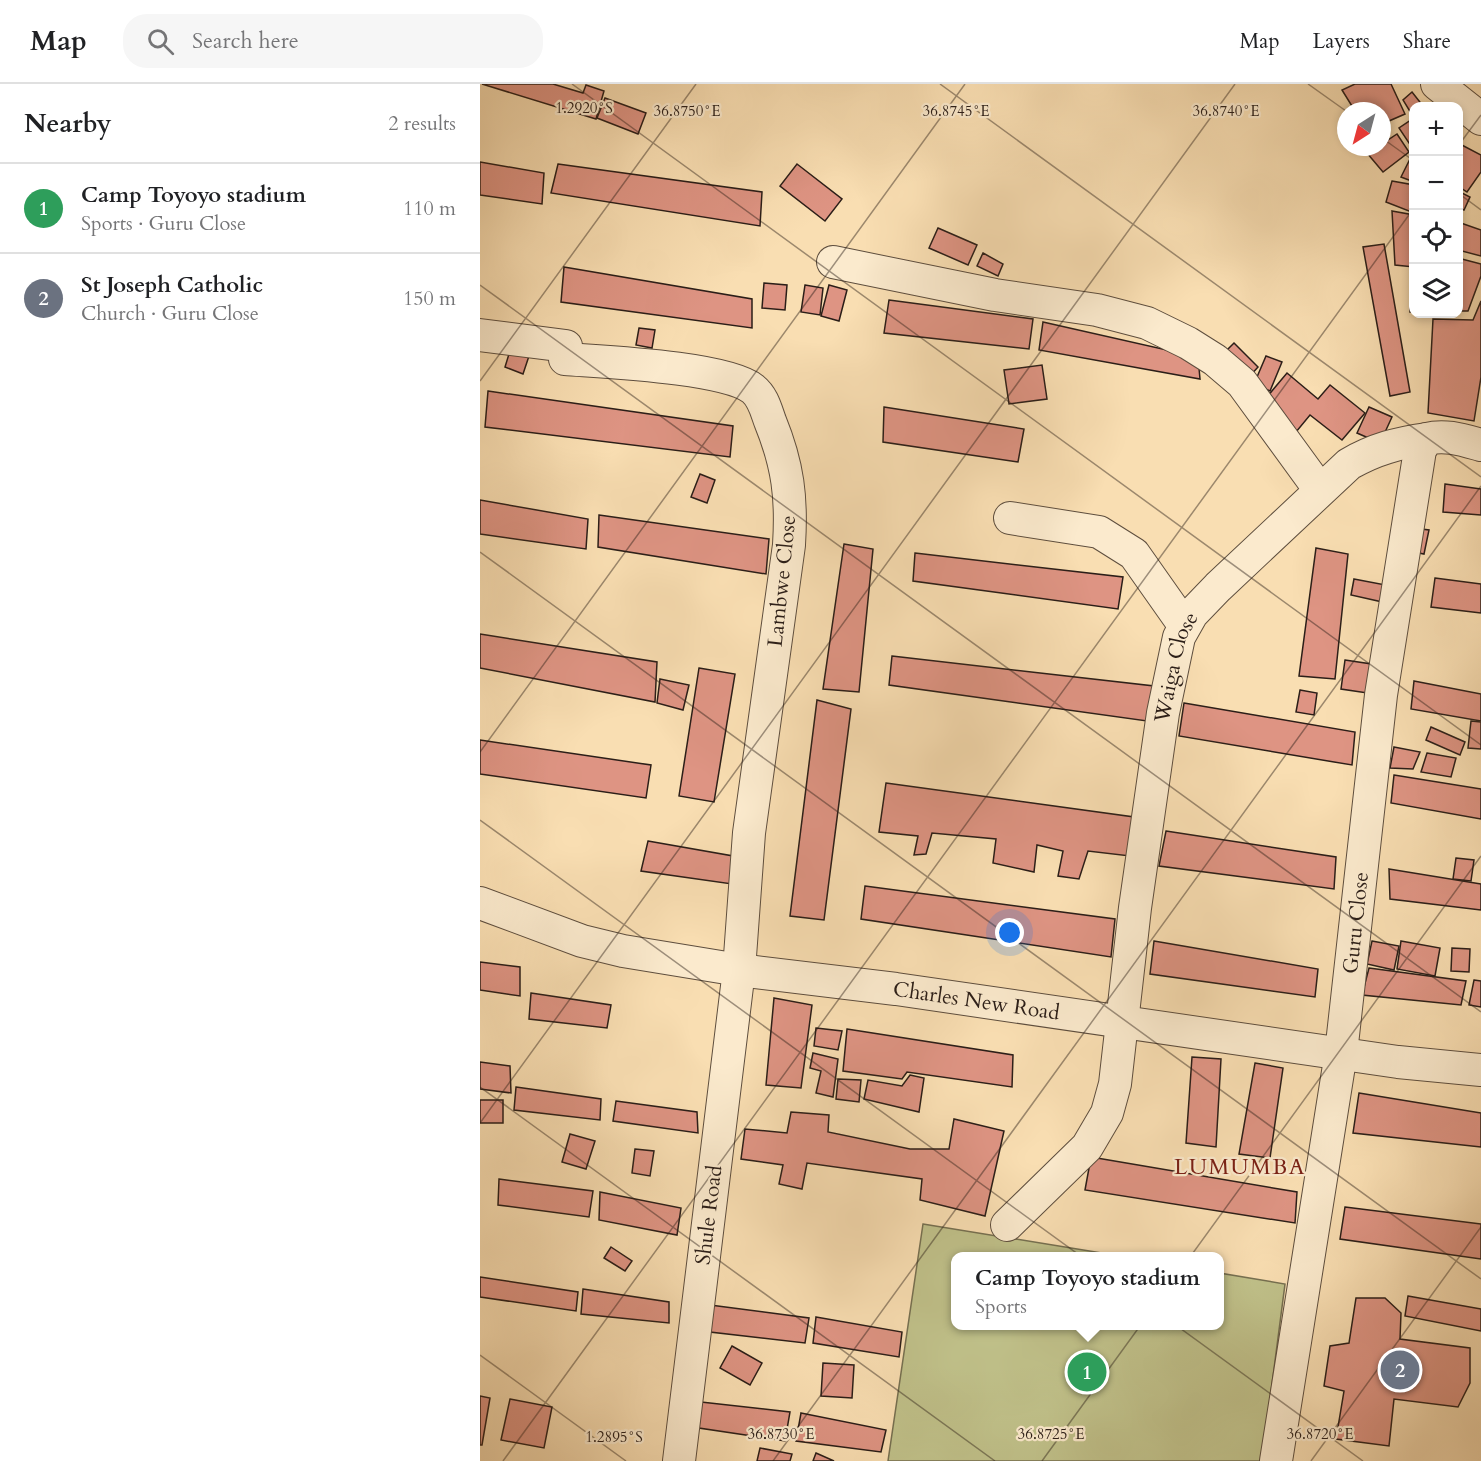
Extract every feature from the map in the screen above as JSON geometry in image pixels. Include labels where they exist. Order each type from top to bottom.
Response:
[{"type":"street","points":[[1437,84],[1481,119]]},
{"type":"street","points":[[833,262],[995,294],[1097,310],[1147,323],[1197,349],[1242,383],[1320,490]]},
{"type":"street","name":"Lambwe Close","points":[[480,335],[566,353],[650,365],[745,384],[762,400],[784,454],[791,510],[789,546],[749,832],[739,970]]},
{"type":"street","points":[[1427,439],[1443,436],[1481,445]]},
{"type":"street","name":"Waiga Close","points":[[1007,1225],[1087,1147],[1099,1131],[1115,1084],[1163,713],[1179,637],[1184,625],[1218,587],[1349,464],[1371,451],[1397,443],[1427,439]]},
{"type":"street","name":"Guru Close","points":[[1276,1461],[1341,1053],[1362,890],[1382,695],[1417,466],[1420,450],[1427,439]]},
{"type":"street","points":[[1010,518],[1099,532],[1134,554],[1184,625]]},
{"type":"street","name":"Charles New Road","points":[[480,903],[582,940],[623,951],[739,970],[1481,1071]]},
{"type":"street","name":"Shule Road","points":[[679,1461],[739,970]]},
{"type":"green space","points":[[923,1224],[1095,1252],[951,1252],[951,1330],[1224,1330],[1224,1274],[1285,1284],[1262,1461],[888,1461]]},
{"type":"building","points":[[482,84],[553,84],[583,93],[586,85],[604,91],[596,119]]},
{"type":"building","points":[[1355,84],[1391,84],[1405,114],[1391,120],[1391,102],[1349,102],[1342,90]]},
{"type":"building","points":[[1412,92],[1420,102],[1409,102],[1409,110],[1403,100]]},
{"type":"building","points":[[605,98],[646,113],[638,134],[597,118]]},
{"type":"building","points":[[1409,121],[1409,143],[1399,128]]},
{"type":"building","points":[[1397,134],[1409,152],[1383,172],[1370,156],[1391,156],[1391,138]]},
{"type":"building","points":[[1463,146],[1481,155],[1481,172],[1467,192],[1463,189]]},
{"type":"building","points":[[1409,161],[1409,180],[1401,177]]},
{"type":"building","points":[[480,162],[544,173],[542,204],[480,195]]},
{"type":"building","points":[[558,164],[762,192],[760,226],[551,193]]},
{"type":"building","points":[[797,164],[842,199],[825,221],[780,186]]},
{"type":"building","points":[[1392,181],[1409,184],[1409,211],[1386,202]]},
{"type":"building","points":[[1463,194],[1470,197],[1463,210]]},
{"type":"building","points":[[1392,211],[1409,214],[1409,266],[1395,265]]},
{"type":"building","points":[[1463,224],[1481,230],[1481,256],[1463,251]]},
{"type":"building","points":[[938,228],[977,245],[968,265],[929,248]]},
{"type":"building","points":[[1384,244],[1410,392],[1390,396],[1363,247]]},
{"type":"building","points":[[983,253],[1003,264],[998,276],[977,266]]},
{"type":"building","points":[[1463,259],[1481,264],[1481,276],[1468,311],[1463,311]]},
{"type":"building","points":[[564,267],[752,299],[752,328],[561,302]]},
{"type":"building","points":[[764,283],[787,285],[785,310],[762,308]]},
{"type":"building","points":[[805,285],[823,288],[820,315],[801,312]]},
{"type":"building","points":[[829,285],[847,290],[839,321],[821,316]]},
{"type":"building","points":[[889,300],[1033,319],[1029,349],[884,333]]},
{"type":"building","points":[[1481,301],[1481,377],[1474,421],[1428,413],[1433,319],[1473,320]]},
{"type":"building","points":[[1043,322],[1198,357],[1200,379],[1039,350]]},
{"type":"building","points":[[639,328],[655,330],[652,348],[636,345]]},
{"type":"building","points":[[513,341],[532,347],[523,374],[505,367]]},
{"type":"building","points":[[1234,343],[1258,367],[1249,377],[1224,353]]},
{"type":"building","points":[[1266,356],[1282,362],[1270,391],[1254,384]]},
{"type":"building","points":[[1042,365],[1047,399],[1009,404],[1004,370]]},
{"type":"building","points":[[1287,373],[1318,399],[1330,385],[1365,413],[1342,440],[1310,415],[1296,432],[1261,404]]},
{"type":"building","points":[[488,391],[733,426],[730,457],[485,427]]},
{"type":"building","points":[[884,407],[1024,429],[1018,462],[883,442]]},
{"type":"building","points":[[1369,407],[1392,417],[1380,443],[1357,433]]},
{"type":"building","points":[[700,474],[715,480],[707,503],[691,497]]},
{"type":"building","points":[[1445,484],[1481,489],[1481,515],[1443,512]]},
{"type":"building","points":[[480,500],[588,519],[586,549],[480,534]]},
{"type":"building","points":[[599,515],[769,539],[766,574],[598,547]]},
{"type":"building","points":[[1413,528],[1429,530],[1424,554],[1409,551]]},
{"type":"building","points":[[844,544],[873,549],[859,692],[823,689]]},
{"type":"building","points":[[1316,548],[1348,554],[1335,679],[1299,676]]},
{"type":"building","points":[[915,553],[1123,577],[1118,609],[913,581]]},
{"type":"building","points":[[1435,578],[1481,584],[1481,613],[1431,607]]},
{"type":"building","points":[[1354,579],[1391,586],[1387,603],[1351,595]]},
{"type":"building","points":[[480,634],[657,662],[655,702],[480,668]]},
{"type":"building","points":[[892,656],[1154,686],[1147,721],[889,685]]},
{"type":"building","points":[[1345,660],[1378,665],[1374,694],[1341,689]]},
{"type":"building","points":[[699,668],[735,674],[714,802],[679,796]]},
{"type":"building","points":[[660,679],[689,685],[683,710],[657,703]]},
{"type":"building","points":[[1414,681],[1481,694],[1481,721],[1411,709]]},
{"type":"building","points":[[1300,690],[1317,693],[1314,715],[1296,712]]},
{"type":"building","points":[[817,700],[851,709],[824,920],[790,916]]},
{"type":"building","points":[[1184,703],[1355,732],[1352,765],[1179,736]]},
{"type":"building","points":[[1471,721],[1481,722],[1481,749],[1468,748]]},
{"type":"building","points":[[1431,727],[1465,742],[1460,755],[1426,740]]},
{"type":"building","points":[[480,740],[651,765],[646,798],[480,774]]},
{"type":"building","points":[[1394,747],[1420,752],[1413,769],[1390,768]]},
{"type":"building","points":[[1427,753],[1456,758],[1451,777],[1421,772]]},
{"type":"building","points":[[1394,775],[1481,789],[1481,819],[1391,803]]},
{"type":"building","points":[[886,783],[1134,817],[1130,856],[1088,851],[1079,879],[1058,876],[1063,851],[1037,845],[1034,872],[993,863],[996,839],[932,833],[926,854],[914,855],[918,836],[879,832]]},
{"type":"building","points":[[1166,831],[1336,857],[1334,889],[1159,866]]},
{"type":"building","points":[[648,841],[733,856],[732,884],[641,871]]},
{"type":"building","points":[[1456,858],[1474,860],[1471,881],[1453,879]]},
{"type":"building","points":[[1389,869],[1481,884],[1481,910],[1390,899]]},
{"type":"building","points":[[865,886],[1115,919],[1111,957],[861,919]]},
{"type":"building","points":[[1154,941],[1318,969],[1315,997],[1150,974]]},
{"type":"building","points":[[1372,941],[1399,946],[1394,970],[1367,964]]},
{"type":"building","points":[[1401,941],[1440,948],[1435,976],[1397,969]]},
{"type":"building","points":[[1452,948],[1470,949],[1469,972],[1451,971]]},
{"type":"building","points":[[480,962],[520,967],[520,996],[480,990]]},
{"type":"building","points":[[1369,968],[1466,981],[1461,1005],[1362,995]]},
{"type":"building","points":[[1474,980],[1481,981],[1481,1007],[1469,1005]]},
{"type":"building","points":[[531,993],[611,1005],[607,1028],[529,1019]]},
{"type":"building","points":[[774,998],[812,1005],[801,1088],[766,1085]]},
{"type":"building","points":[[816,1028],[842,1031],[838,1050],[814,1046]]},
{"type":"building","points":[[847,1029],[1013,1055],[1012,1087],[907,1072],[902,1079],[843,1071]]},
{"type":"building","points":[[813,1053],[838,1059],[833,1097],[816,1093],[821,1071],[810,1068]]},
{"type":"building","points":[[1192,1057],[1221,1059],[1216,1147],[1186,1143]]},
{"type":"building","points":[[480,1062],[510,1066],[511,1093],[480,1089]]},
{"type":"building","points":[[1255,1063],[1283,1068],[1270,1158],[1239,1154]]},
{"type":"building","points":[[910,1075],[924,1078],[919,1112],[864,1099],[868,1080],[902,1086]]},
{"type":"building","points":[[838,1079],[861,1080],[859,1102],[836,1099]]},
{"type":"building","points":[[516,1087],[601,1099],[600,1120],[514,1110]]},
{"type":"building","points":[[1359,1093],[1481,1113],[1481,1147],[1353,1133]]},
{"type":"building","points":[[480,1100],[503,1100],[503,1123],[480,1123]]},
{"type":"building","points":[[616,1101],[697,1112],[698,1133],[613,1121]]},
{"type":"building","points":[[791,1112],[829,1115],[828,1132],[910,1149],[949,1149],[954,1119],[1004,1131],[985,1216],[920,1200],[922,1179],[807,1163],[802,1189],[779,1184],[783,1165],[741,1159],[745,1129],[787,1133]]},
{"type":"building","points":[[570,1134],[595,1141],[586,1169],[562,1162]]},
{"type":"building","points":[[635,1149],[654,1151],[650,1176],[632,1173]]},
{"type":"building","points":[[1091,1157],[1297,1192],[1295,1223],[1085,1190]]},
{"type":"building","points":[[499,1179],[593,1191],[589,1217],[498,1205]]},
{"type":"building","points":[[600,1192],[681,1208],[677,1235],[599,1220]]},
{"type":"building","points":[[1345,1207],[1481,1224],[1481,1259],[1340,1239]]},
{"type":"building","points":[[611,1247],[632,1261],[625,1271],[604,1258]]},
{"type":"building","points":[[480,1277],[578,1292],[576,1311],[480,1297]]},
{"type":"building","points":[[583,1289],[669,1302],[669,1323],[581,1314]]},
{"type":"building","points":[[1408,1296],[1481,1309],[1481,1331],[1405,1316]]},
{"type":"building","points":[[1356,1298],[1385,1298],[1401,1313],[1400,1339],[1470,1348],[1470,1383],[1458,1407],[1394,1399],[1389,1446],[1336,1439],[1344,1391],[1324,1386],[1330,1346],[1349,1343]]},
{"type":"building","points":[[710,1305],[809,1318],[805,1343],[710,1332]]},
{"type":"building","points":[[816,1317],[902,1332],[899,1357],[813,1343]]},
{"type":"building","points":[[732,1346],[762,1363],[750,1385],[720,1368]]},
{"type":"building","points":[[823,1363],[854,1365],[852,1398],[821,1396]]},
{"type":"building","points":[[480,1396],[490,1398],[482,1445],[480,1445]]},
{"type":"building","points":[[510,1399],[552,1407],[544,1448],[501,1440]]},
{"type":"building","points":[[701,1402],[790,1412],[785,1441],[699,1428]]},
{"type":"building","points":[[801,1413],[886,1430],[881,1452],[796,1441]]},
{"type":"building","points":[[760,1448],[792,1454],[790,1461],[757,1461]]},
{"type":"building","points":[[816,1453],[834,1461],[813,1461]]},
{"type":"place","name":"St Joseph Catholic","points":[[1400,1370]]},
{"type":"place","name":"Camp Toyoyo stadium","points":[[1087,1372]]},
{"type":"district","name":"LUMUMBA","points":[[1240,1167]]}]
